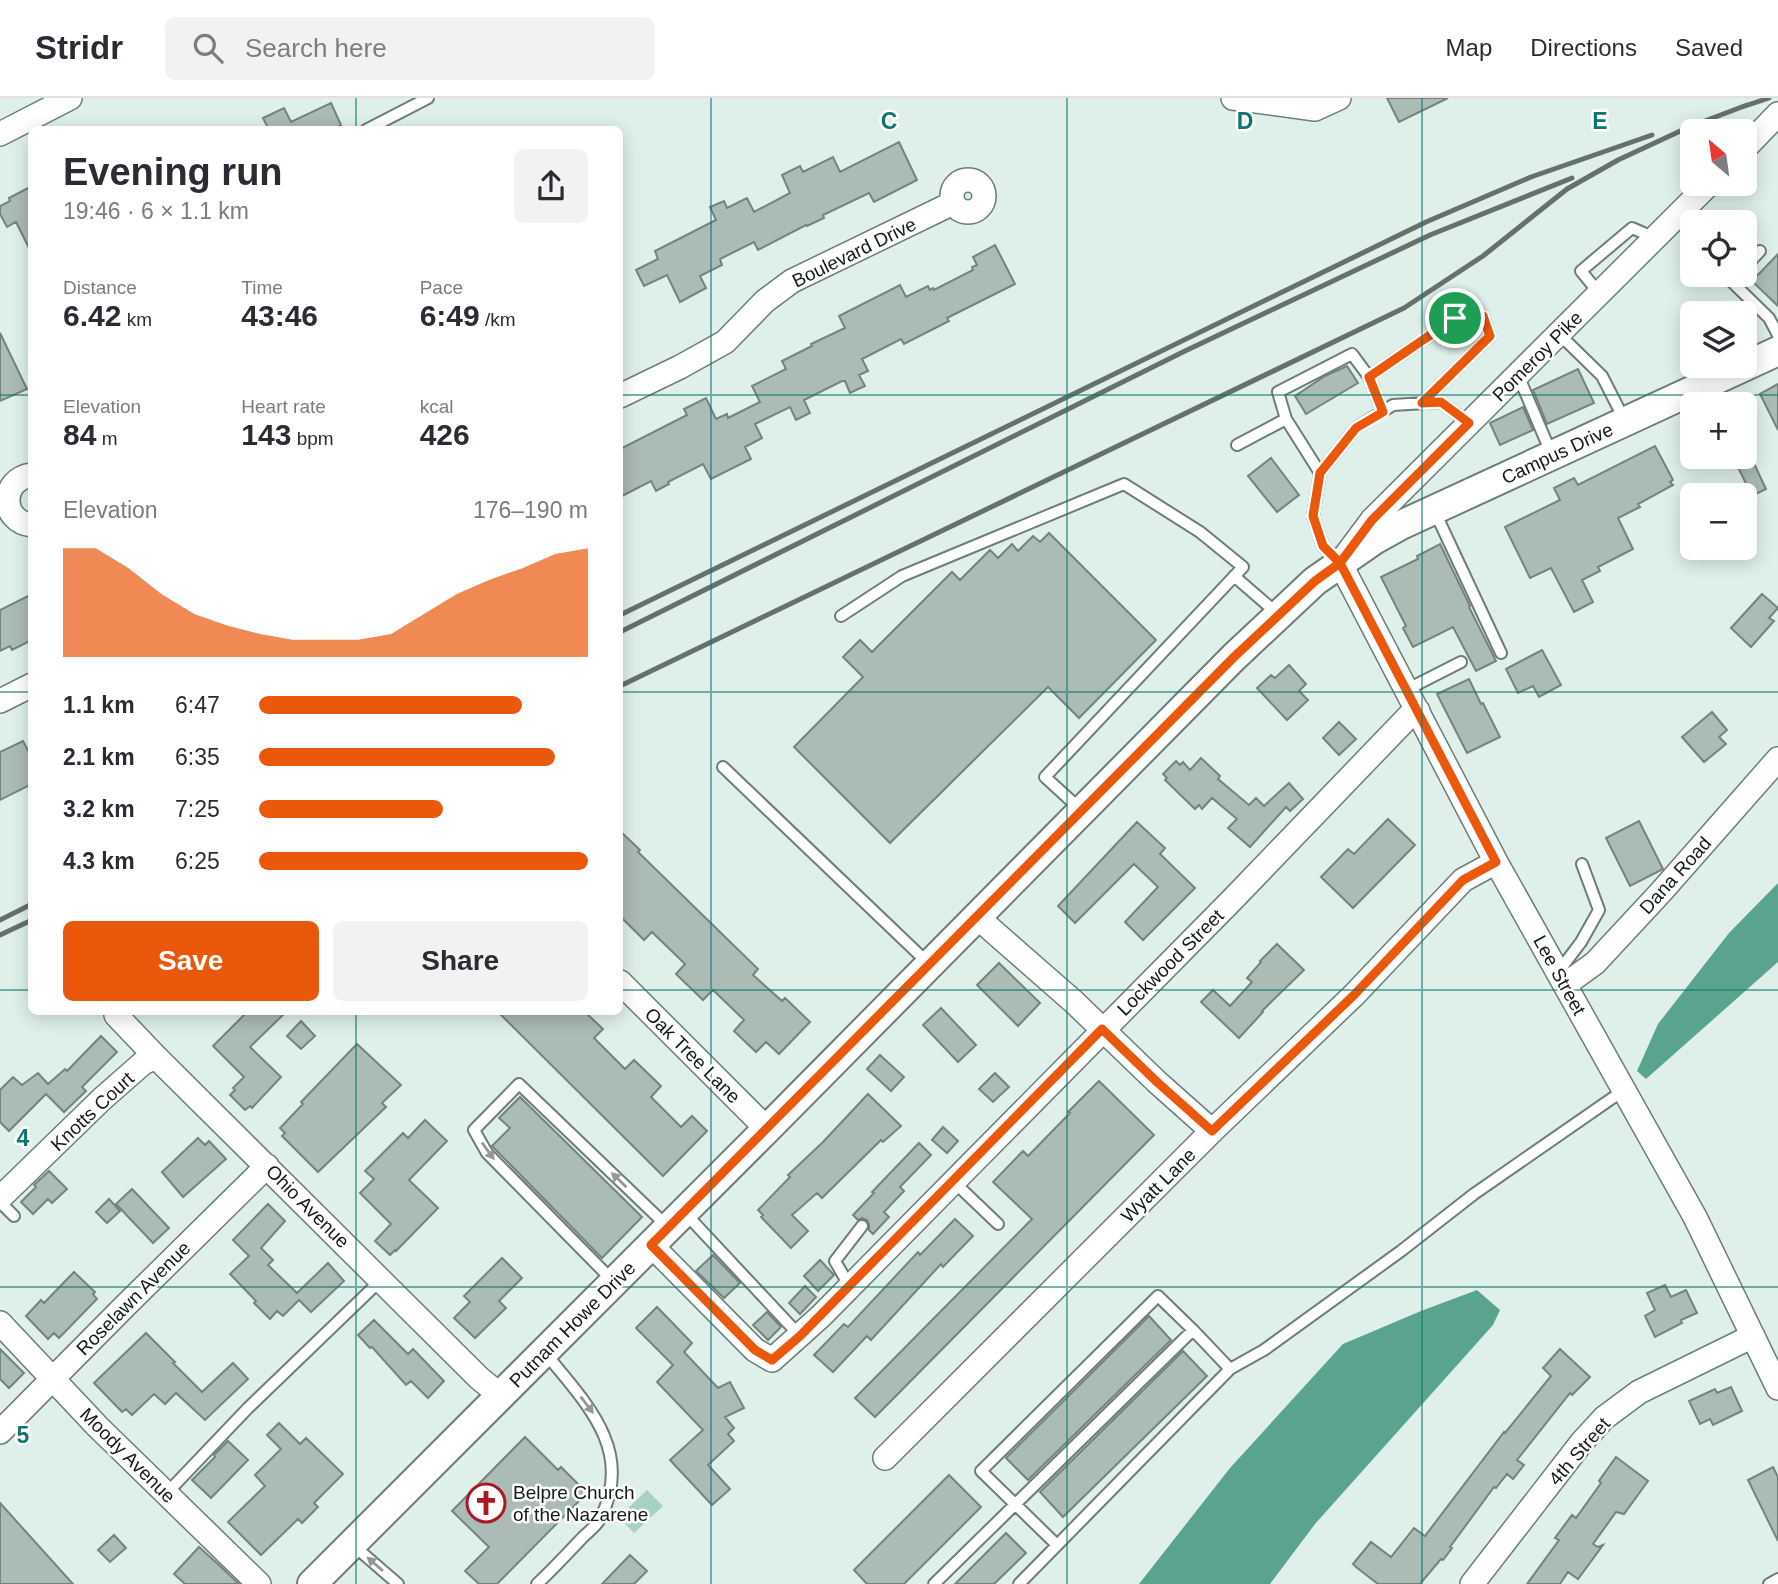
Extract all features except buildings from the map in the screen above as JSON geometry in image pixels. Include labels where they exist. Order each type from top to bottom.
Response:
[{"type":"street","points":[[0,134],[70,98]]},
{"type":"street","points":[[1233,98],[1315,109],[1339,98]]},
{"type":"street","points":[[1757,136],[1778,114]]},
{"type":"street","name":"Pomeroy Pike","points":[[1340,563],[1372,520],[1697,196]]},
{"type":"street","name":"Boulevard Drive","points":[[623,395],[725,342],[765,301],[792,281],[953,202]]},
{"type":"street","name":"Campus Drive","points":[[1340,563],[1374,540],[1434,510],[1778,351]]},
{"type":"street","points":[[28,476],[18,478],[9,485],[5,496],[6,508],[12,518],[22,524],[28,524]]},
{"type":"street","name":"Putnam Howe Drive","points":[[312,1584],[768,1129],[1234,657],[1315,581],[1340,563]]},
{"type":"street","name":"Lee Street","points":[[1340,563],[1496,862],[1695,1217],[1778,1388]]},
{"type":"street","points":[[0,701],[28,687]]},
{"type":"street","name":"Lockwood Street","points":[[668,1228],[755,1350],[772,1360],[849,1287],[1243,889],[1410,715],[1418,711]]},
{"type":"street","name":"Dana Road","points":[[1562,978],[1595,963],[1778,759]]},
{"type":"street","name":"Wyatt Lane","points":[[885,1458],[1212,1131],[1354,995],[1463,880],[1496,862]]},
{"type":"street","points":[[977,917],[1212,1131]]},
{"type":"street","name":"Oak Tree Lane","points":[[623,985],[768,1129]]},
{"type":"street","name":"Ohio Avenue","points":[[116,1016],[479,1378],[501,1396]]},
{"type":"street","name":"Knotts Court","points":[[5,1205],[102,1099],[143,1063],[156,1057]]},
{"type":"street","name":"Roselawn Avenue","points":[[0,1432],[268,1166]]},
{"type":"street","name":"Moody Avenue","points":[[0,1323],[98,1426],[259,1584]]},
{"type":"street","name":"4th Street","points":[[1472,1584],[1604,1418],[1639,1392],[1753,1336]]},
{"type":"lane","points":[[374,126],[428,98]]},
{"type":"lane","points":[[1757,254],[1760,251]]},
{"type":"lane","points":[[1737,287],[1769,317],[1778,335]]},
{"type":"lane","points":[[1369,377],[1455,318],[1483,316],[1490,336],[1422,403]]},
{"type":"lane","points":[[1559,334],[1602,376],[1625,422]]},
{"type":"lane","points":[[1320,473],[1286,419],[1279,392],[1352,354],[1369,377],[1383,412]]},
{"type":"lane","points":[[1518,374],[1552,456]]},
{"type":"lane","points":[[1340,563],[1323,546],[1313,516],[1320,473],[1356,428],[1393,405],[1441,402],[1469,423]]},
{"type":"lane","points":[[1237,445],[1286,419]]},
{"type":"lane","points":[[841,616],[902,576],[1124,484],[1200,532],[1243,566],[1045,777],[1082,811]]},
{"type":"lane","points":[[1434,510],[1501,653]]},
{"type":"lane","points":[[1234,576],[1279,615]]},
{"type":"lane","points":[[1406,690],[1461,662]]},
{"type":"lane","points":[[723,767],[930,965]]},
{"type":"lane","points":[[1562,978],[1599,910],[1582,864]]},
{"type":"lane","points":[[614,1282],[487,1153],[474,1130],[519,1084],[668,1228],[800,1336]]},
{"type":"lane","points":[[1019,1584],[1230,1369],[1274,1342],[1401,1251],[1474,1194],[1625,1090]]},
{"type":"lane","points":[[953,1181],[998,1224]]},
{"type":"lane","points":[[849,1287],[835,1261],[862,1226]]},
{"type":"lane","points":[[166,1494],[248,1408],[381,1280]]},
{"type":"lane","points":[[1057,1545],[981,1471],[1158,1297],[1230,1369]]},
{"type":"lane","points":[[934,1584],[1193,1330]]},
{"type":"lane","points":[[537,1584],[601,1519],[612,1478],[609,1446],[603,1431],[592,1412],[544,1352]]},
{"type":"lane","points":[[353,1544],[398,1584]]},
{"type":"lane","points":[[1769,1584],[1778,1579]]},
{"type":"shaded area","points":[[1778,883],[1778,962],[1646,1079],[1637,1071],[1658,1024],[1729,933]]},
{"type":"shaded area","points":[[1477,1290],[1500,1310],[1493,1325],[1315,1524],[1270,1584],[1139,1584],[1230,1468],[1343,1344]]},
{"type":"shaded area","points":[[647,1490],[663,1506],[634,1533],[619,1517]]},
{"type":"railway","points":[[1739,108],[1769,98]]},
{"type":"railway","points":[[623,685],[1404,308],[1483,256],[1567,189],[1618,160],[1689,127],[1747,105]]},
{"type":"railway","points":[[623,614],[1426,222],[1531,177],[1652,135]]},
{"type":"railway","points":[[623,631],[1185,351],[1430,235],[1572,178]]},
{"type":"railway","points":[[0,920],[28,906]]},
{"type":"railway","points":[[0,935],[28,922]]},
{"type":"place","name":"Belpre Church of the Nazarene","points":[[486,1503]]},
{"type":"route","points":[[1455,318],[1369,377],[1383,412],[1356,428],[1320,473],[1313,516],[1323,546],[1340,563],[1315,581],[1234,657],[651,1245],[755,1350],[772,1360],[800,1336],[1102,1029],[1212,1131],[1354,995],[1463,880],[1496,862],[1340,563],[1372,520],[1469,423],[1441,402],[1422,403],[1490,336],[1483,316],[1455,318]]}]
